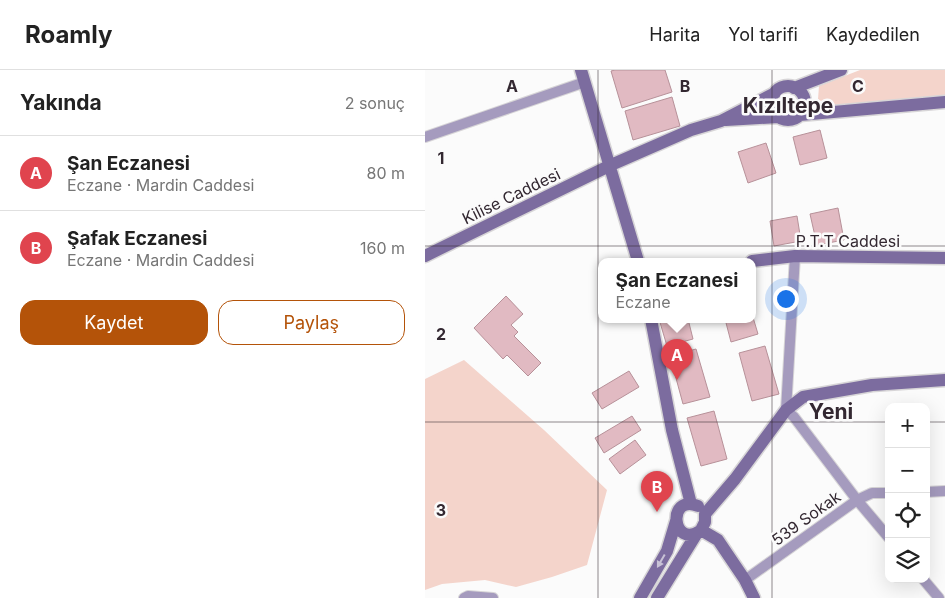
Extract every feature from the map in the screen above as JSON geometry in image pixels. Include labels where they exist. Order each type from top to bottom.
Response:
[{"type":"street","points":[[721,121],[783,87],[794,88],[841,70]]},
{"type":"street","points":[[425,137],[584,74],[637,258]]},
{"type":"street","points":[[794,88],[803,95],[805,105],[800,115]]},
{"type":"street","points":[[775,93],[772,98],[772,109],[779,117]]},
{"type":"street","points":[[721,121],[779,117],[790,120],[800,115],[945,102]]},
{"type":"street","name":"Kilise Caddesi","points":[[425,256],[611,165],[691,130],[721,121]]},
{"type":"street","points":[[795,256],[786,410],[885,533]]},
{"type":"street","name":"P.T.T Caddesi","points":[[756,261],[795,256],[945,258]]},
{"type":"street","points":[[652,323],[672,430],[691,504]]},
{"type":"street","points":[[657,598],[705,522],[705,514],[735,479],[786,410],[803,397],[872,385],[945,380]]},
{"type":"street","points":[[930,492],[945,491]]},
{"type":"street","name":"539 Sokak","points":[[745,580],[857,500],[872,493],[885,493]]},
{"type":"street","points":[[640,598],[667,551],[676,516],[681,508],[691,504],[699,507],[705,514]]},
{"type":"street","points":[[676,521],[677,525],[687,534],[699,531],[718,540],[745,580],[754,598]]},
{"type":"street","points":[[926,583],[939,598]]},
{"type":"street","points":[[464,598],[469,596],[493,598]]},
{"type":"shaded area","points":[[860,70],[945,70],[945,95],[828,106],[818,99],[819,86]]},
{"type":"shaded area","points":[[464,360],[544,430],[607,490],[587,565],[516,587],[485,580],[442,584],[425,590],[425,379]]},
{"type":"building","points":[[665,70],[672,92],[622,108],[611,71]]},
{"type":"building","points":[[672,97],[680,126],[633,140],[625,111]]},
{"type":"building","points":[[820,130],[827,158],[800,165],[793,137]]},
{"type":"building","points":[[766,143],[776,173],[748,183],[738,152]]},
{"type":"building","points":[[838,208],[844,240],[817,245],[810,214]]},
{"type":"building","points":[[797,216],[801,241],[774,246],[770,221]]},
{"type":"building","points":[[506,296],[523,314],[511,325],[518,332],[514,336],[541,363],[528,376],[507,355],[503,359],[474,328]]},
{"type":"building","points":[[660,323],[689,323],[693,339],[667,346]]},
{"type":"building","points":[[726,323],[755,323],[758,334],[731,342]]},
{"type":"building","points":[[765,346],[779,394],[752,401],[739,353]]},
{"type":"building","points":[[696,349],[710,397],[683,404],[670,356]]},
{"type":"building","points":[[629,371],[639,387],[602,409],[592,393]]},
{"type":"building","points":[[714,411],[727,459],[701,466],[687,418]]},
{"type":"building","points":[[632,416],[641,430],[604,453],[595,438]]},
{"type":"building","points":[[635,440],[646,455],[620,474],[609,459]]},
{"type":"place","name":"Şan Eczanesi","points":[[677,380]]},
{"type":"place","name":"Şafak Eczanesi","points":[[657,512]]},
{"type":"district","name":"Kızıltepe","points":[[788,106]]},
{"type":"district","name":"Yeni","points":[[831,412]]}]
